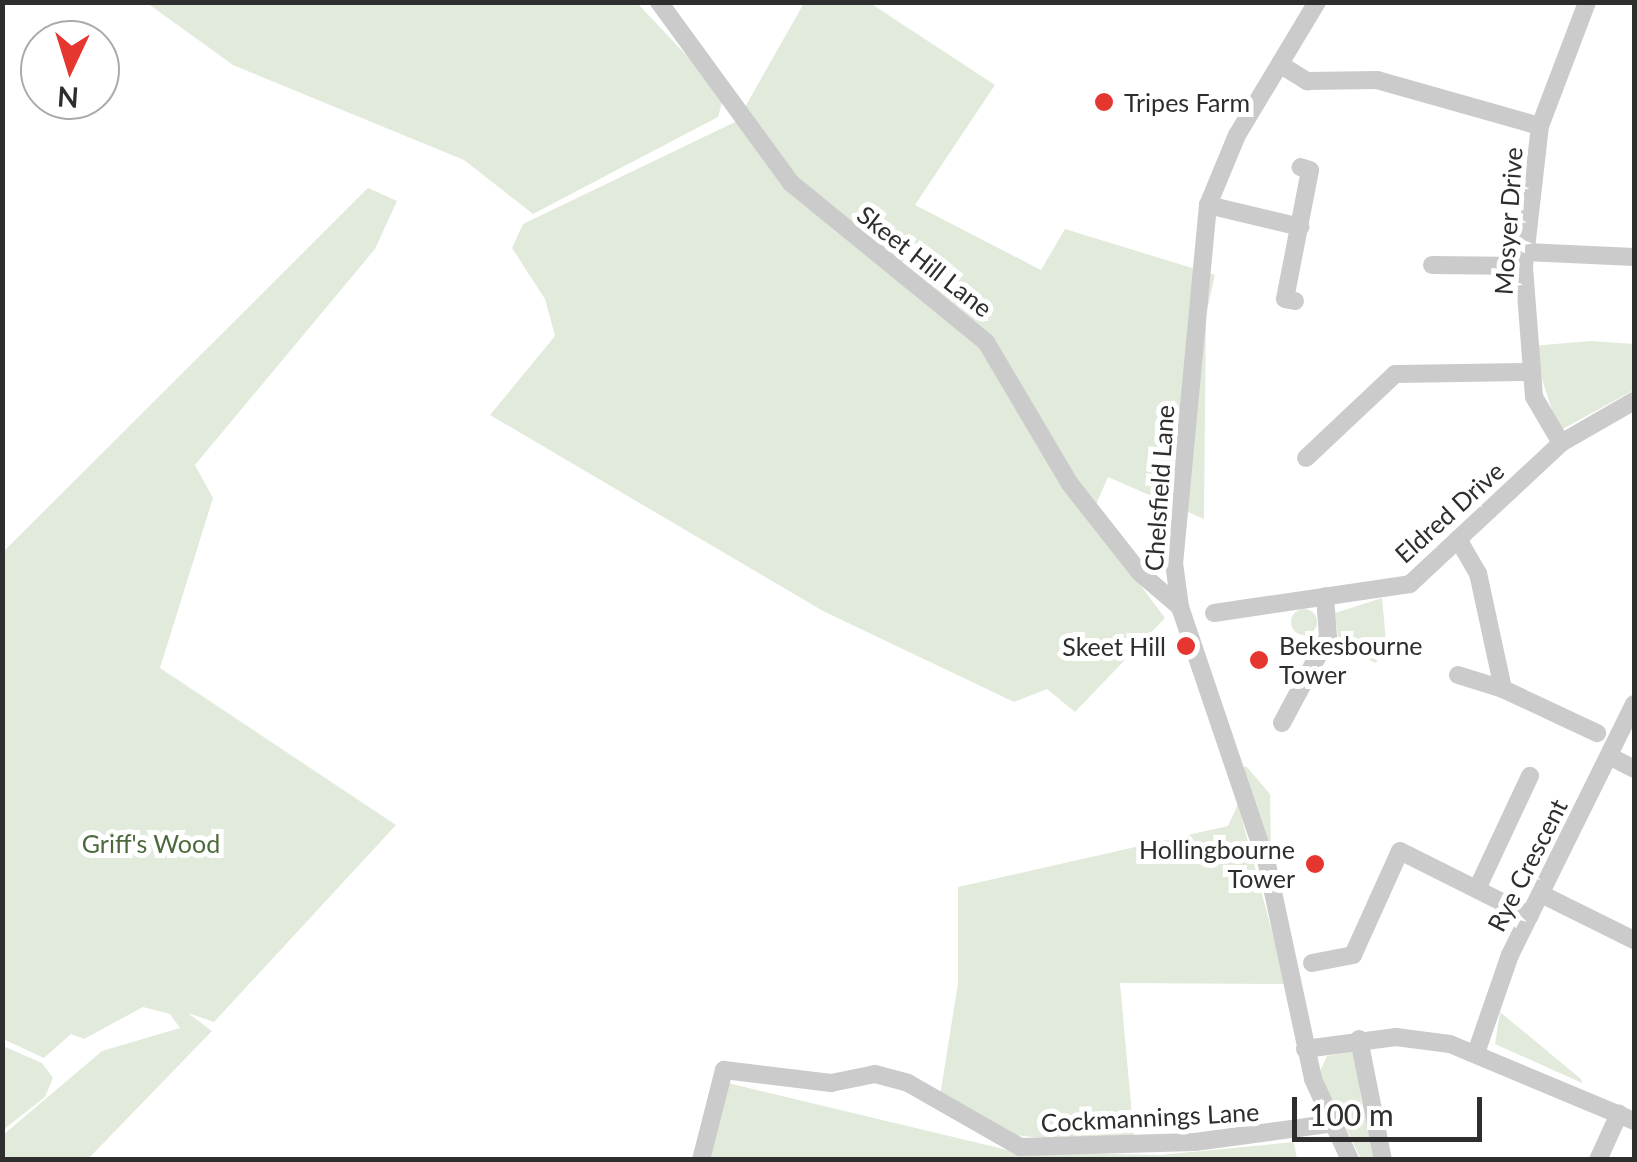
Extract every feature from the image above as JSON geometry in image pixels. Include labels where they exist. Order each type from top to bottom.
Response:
[{"type":"street","name":"Skeet Hill Lane","points":[[660,2],[791,183],[986,342],[1070,484],[1140,573],[1180,607]]},
{"type":"street","name":"Chelsfield Lane","points":[[1318,2],[1208,205],[1174,563],[1180,607],[1267,864],[1305,1048],[1329,1124],[1350,1160]]},
{"type":"street","name":"Mosyer Drive","points":[[1562,443],[1529,372],[1525,259],[1540,126],[1587,2]]},
{"type":"street","points":[[1281,64],[1306,81],[1376,80],[1540,126]]},
{"type":"street","points":[[1295,301],[1285,298],[1310,170],[1300,167]]},
{"type":"street","points":[[1208,205],[1300,227]]},
{"type":"street","points":[[1432,265],[1634,257]]},
{"type":"street","points":[[1306,458],[1395,374],[1529,372]]},
{"type":"street","name":"Eldred Drive","points":[[1214,613],[1410,584],[1562,443],[1634,401]]},
{"type":"street","points":[[1458,539],[1478,573],[1503,689]]},
{"type":"street","points":[[1140,573],[1174,563]]},
{"type":"street","points":[[1282,724],[1328,637],[1325,596]]},
{"type":"street","points":[[1458,675],[1503,689],[1597,733]]},
{"type":"street","name":"Rye Crescent","points":[[1476,1053],[1530,916],[1634,704]]},
{"type":"street","points":[[1609,756],[1634,769]]},
{"type":"street","points":[[1477,889],[1530,776]]},
{"type":"street","points":[[1312,963],[1354,955],[1400,851],[1530,916]]},
{"type":"street","points":[[1541,894],[1634,940]]},
{"type":"street","points":[[1305,1048],[1359,1039],[1420,1039],[1476,1053],[1627,1118],[1598,1160]]},
{"type":"street","points":[[1359,1039],[1383,1160]]},
{"type":"street","name":"Cockmannings Lane","points":[[701,1160],[724,1070],[831,1083],[891,1078],[1020,1147],[1235,1140],[1329,1124]]},
{"type":"green space","points":[[147,3],[637,3],[724,95],[718,117],[533,214],[464,160],[233,65]]},
{"type":"green space","points":[[804,3],[870,3],[995,85],[915,205],[1041,270],[1065,229],[1215,275],[1206,315],[1204,519],[1108,477],[1090,518],[1165,618],[1075,712],[1047,689],[1014,702],[823,611],[490,415],[555,336],[545,299],[512,248],[523,224],[737,121]]},
{"type":"green space","name":"Griff's Wood","points":[[368,188],[397,201],[375,249],[195,465],[213,498],[160,668],[396,825],[214,1022],[188,1013],[212,1031],[88,1159],[3,1159],[3,1135],[102,1051],[180,1028],[170,1014],[143,1007],[84,1039],[71,1034],[44,1058],[3,1039],[3,552]]},
{"type":"green space","points":[[1591,341],[1634,344],[1634,390],[1559,431],[1531,346]]},
{"type":"green space","points":[[1382,598],[1386,641],[1376,663],[1339,645],[1335,613]]},
{"type":"green space","points":[[1304,609],[1313,613],[1317,622],[1313,631],[1304,635],[1295,631],[1291,622],[1295,613]]},
{"type":"green space","points":[[1246,766],[1270,794],[1271,853],[1241,769]]},
{"type":"green space","points":[[1238,804],[1286,984],[1120,983],[1134,1137],[1104,1144],[1004,1134],[940,1096],[958,983],[958,887],[1228,826]]},
{"type":"green space","points":[[1500,1012],[1581,1079],[1582,1083],[1495,1044]]},
{"type":"green space","points":[[3,1046],[42,1063],[53,1078],[45,1097],[3,1130]]},
{"type":"green space","points":[[1356,1051],[1361,1099],[1375,1159],[1361,1159],[1319,1073],[1327,1056]]},
{"type":"green space","points":[[728,1083],[1016,1152],[1160,1155],[1294,1142],[1297,1159],[709,1160]]},
{"type":"place","name":"Tripes Farm","points":[[1104,102]]},
{"type":"place","name":"Skeet Hill","points":[[1186,646]]},
{"type":"place","name":"Bekesbourne Tower","points":[[1259,660]]},
{"type":"place","name":"Hollingbourne Tower","points":[[1315,864]]}]
